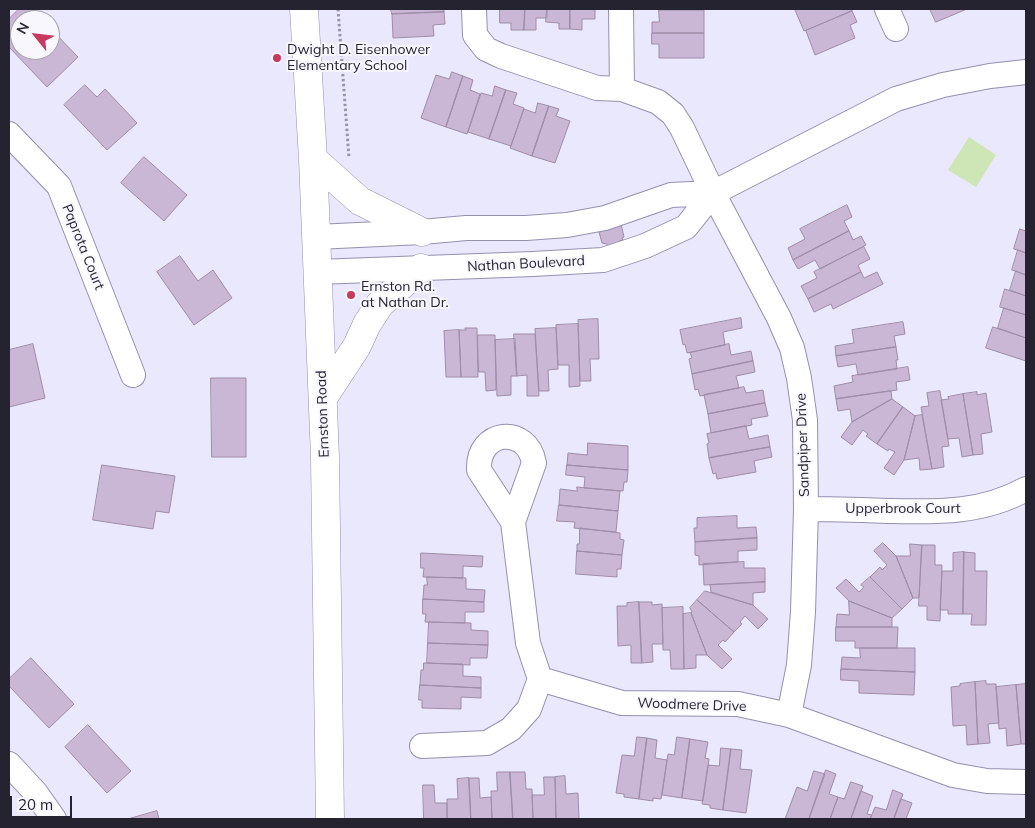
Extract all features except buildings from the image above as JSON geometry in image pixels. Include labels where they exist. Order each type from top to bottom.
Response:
[{"type":"street","name":"Ernston Road","points":[[304,9],[325,458],[330,819]]},
{"type":"street","name":"Sandpiper Drive","points":[[474,9],[475,35],[486,49],[501,56],[597,88],[622,89],[658,102],[673,114],[682,128],[713,193],[779,318],[792,348],[799,378],[805,420],[806,509],[803,612],[800,656],[789,715]]},
{"type":"street","points":[[621,9],[622,89]]},
{"type":"street","name":"Nathan Boulevard","points":[[317,272],[603,260],[623,255],[686,227],[713,193],[896,99],[953,83],[1026,72]]},
{"type":"street","name":"Paprota Court","points":[[9,134],[59,186],[133,375]]},
{"type":"street","points":[[312,159],[360,202],[391,215],[422,232]]},
{"type":"street","name":"Nathan Boulevard","points":[[316,237],[466,228],[526,228],[567,225],[605,218],[671,195],[713,193]]},
{"type":"street","points":[[323,398],[357,346],[366,324],[380,304],[421,268]]},
{"type":"street","name":"Upperbrook Court","points":[[806,509],[945,512],[978,507],[1008,499],[1026,489]]},
{"type":"street","points":[[422,746],[487,742],[511,729],[529,709],[540,679],[528,643],[513,522]]},
{"type":"street","name":"Woodmere Drive","points":[[540,679],[622,703],[738,704],[789,715],[953,775],[987,781],[1026,782]]},
{"type":"street","points":[[9,764],[34,792],[54,819]]},
{"type":"path","points":[[338,9],[349,161]]},
{"type":"green space","points":[[969,137],[996,155],[976,187],[948,170]]},
{"type":"place","name":"Dwight D. Eisenhower Elementary School","points":[[277,58]]},
{"type":"place","name":"Ernston Rd. at Nathan Dr.","points":[[351,295]]}]
